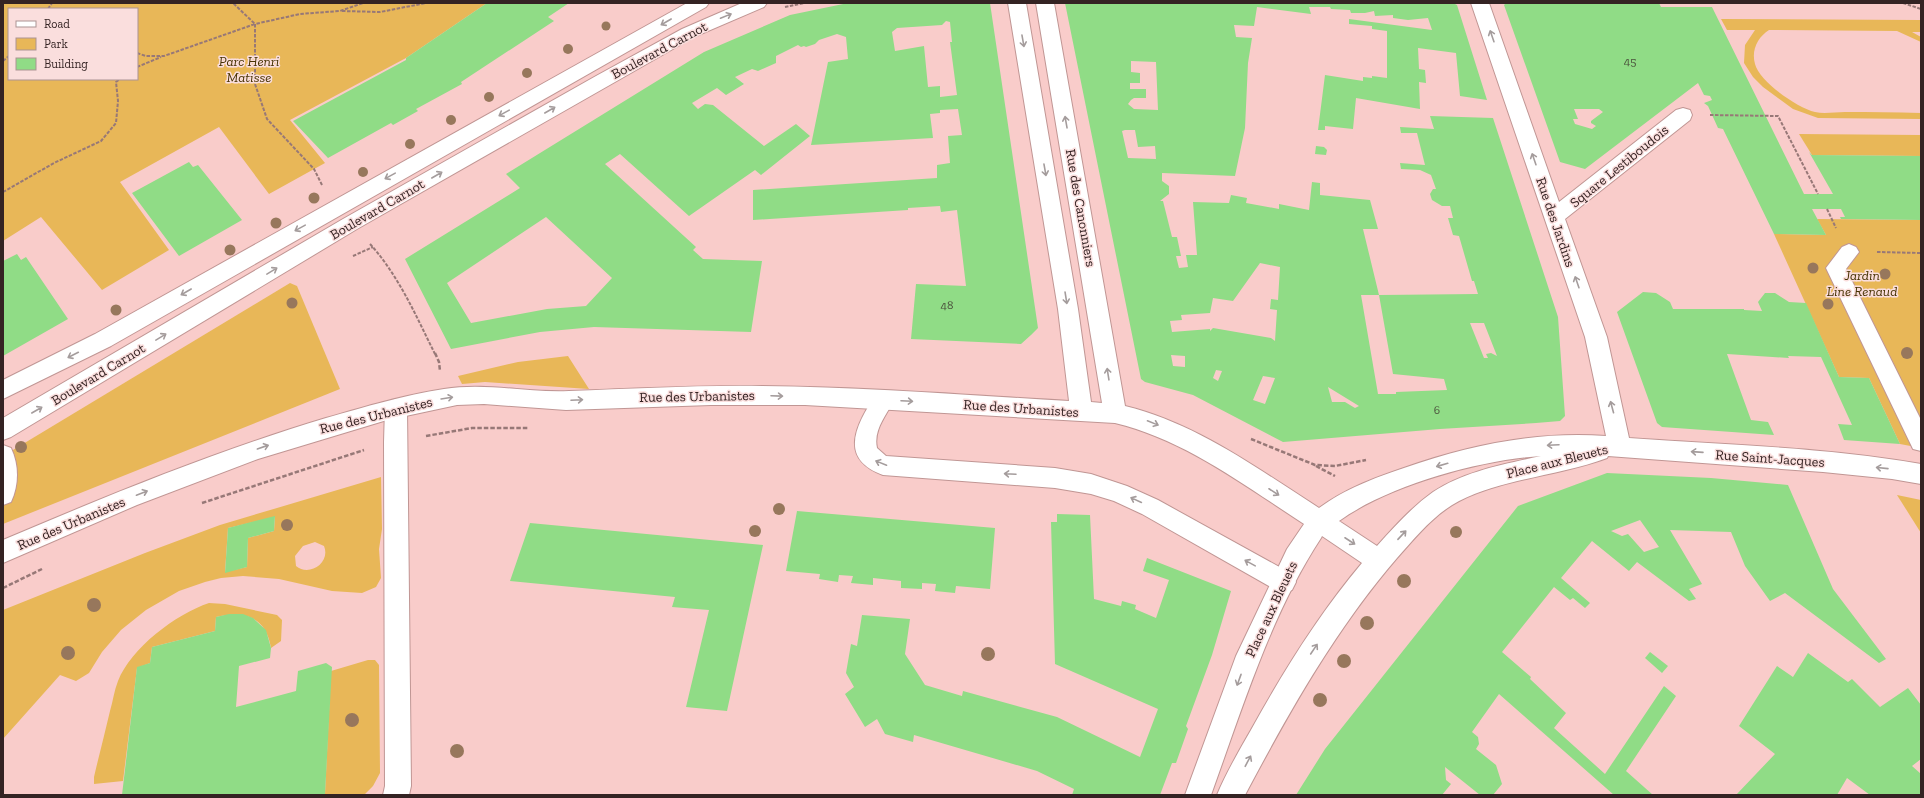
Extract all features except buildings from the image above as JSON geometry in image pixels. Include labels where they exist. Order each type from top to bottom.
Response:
[{"type":"street","name":"Boulevard Carnot","points":[[3,390],[103,340],[700,3]]},
{"type":"street","name":"Boulevard Carnot","points":[[3,430],[350,224],[595,85],[688,33],[758,3]]},
{"type":"street","name":"Rue des Canonniers","points":[[1017,3],[1068,309],[1081,411]]},
{"type":"street","name":"Rue des Canonniers","points":[[1045,3],[1115,413]]},
{"type":"street","name":"Rue des Jardins","points":[[1480,3],[1596,337],[1619,446]]},
{"type":"street","name":"Square Lestiboudois","points":[[1554,217],[1683,115]]},
{"type":"street","name":"Rue des Urbanistes","points":[[3,552],[130,498],[218,463],[288,439],[396,408],[437,399],[460,396],[496,395],[555,401],[654,396],[760,395],[1115,413],[1145,420],[1193,442],[1242,471],[1379,560]]},
{"type":"street","name":"Place aux Bleuets","points":[[1198,795],[1244,665],[1302,545],[1320,522],[1338,508],[1370,490],[1438,466],[1510,449],[1552,445],[1619,446]]},
{"type":"street","name":"Rue Saint-Jacques","points":[[1619,446],[1823,462],[1892,469],[1921,474]]},
{"type":"street","name":"Place aux Bleuets","points":[[1230,795],[1266,728],[1303,665],[1346,601],[1379,560],[1429,510],[1447,496],[1463,488],[1522,469],[1573,459],[1619,446]]},
{"type":"street","points":[[3,455],[6,467],[3,495]]},
{"type":"lane","points":[[1849,252],[1836,268],[1921,442]]},
{"type":"lane","points":[[882,400],[871,421],[865,438],[866,451],[873,459],[883,465],[1055,478],[1091,484],[1119,493],[1150,507],[1284,582]]},
{"type":"lane","points":[[396,408],[398,786],[396,795]]},
{"type":"path","points":[[233,3],[255,24],[255,84],[267,119],[314,169],[334,209]]},
{"type":"path","points":[[340,11],[363,3]]},
{"type":"path","points":[[138,67],[255,24],[300,14],[340,11],[380,12],[413,7],[426,3]]},
{"type":"path","points":[[1903,3],[1921,9]]},
{"type":"path","points":[[138,53],[146,56],[164,56]]},
{"type":"path","points":[[3,192],[54,163],[101,141],[116,123],[118,101],[116,82],[119,80]]},
{"type":"path","points":[[1683,115],[1778,116],[1818,194]]},
{"type":"path","points":[[370,244],[385,260],[402,289],[439,362],[441,378],[445,380],[437,399]]},
{"type":"path","points":[[1849,252],[1921,253]]},
{"type":"path","points":[[196,505],[346,455],[395,442],[437,434]]},
{"type":"path","points":[[1246,437],[1315,465],[1335,466],[1371,459]]},
{"type":"path","points":[[3,588],[44,568]]},
{"type":"green space","name":"Parc Henri Matisse","points":[[3,3],[487,3],[406,58],[290,120],[325,163],[269,194],[219,127],[120,182],[169,250],[102,290],[41,217],[3,241]]},
{"type":"green space","points":[[1721,19],[1921,20],[1921,32],[1912,32],[1921,37],[1921,42],[1897,31],[1769,30],[1756,44],[1754,59],[1758,71],[1771,86],[1789,100],[1815,112],[1921,113],[1921,119],[1818,118],[1793,109],[1763,87],[1753,77],[1744,63],[1745,45],[1755,30],[1727,30]]},
{"type":"green space","points":[[1799,134],[1921,135],[1921,156],[1812,155]]},
{"type":"green space","name":"Jardin Line Renaud","points":[[1817,219],[1921,220],[1921,448],[1900,444],[1869,378],[1839,377],[1774,234],[1826,235]]},
{"type":"green space","points":[[290,283],[297,286],[340,389],[3,524],[3,456]]},
{"type":"green space","points":[[568,356],[589,389],[485,382],[462,384],[458,376],[518,362]]},
{"type":"green space","points":[[381,477],[382,529],[379,549],[381,578],[376,587],[362,593],[332,591],[279,579],[243,576],[221,578],[179,591],[146,610],[121,630],[102,652],[89,673],[76,681],[60,675],[3,739],[3,610],[145,553],[220,525]],"holes":[[[275,517],[274,531],[248,538],[247,567],[225,572],[228,528]],[[315,542],[324,546],[325,552],[322,563],[312,569],[307,570],[296,566],[295,556],[303,546]]]},
{"type":"green space","points":[[1897,495],[1921,500],[1921,533]]},
{"type":"green space","points":[[209,603],[225,604],[277,615],[282,620],[281,641],[271,648],[268,637],[259,623],[252,618],[244,616],[226,615],[216,617],[215,631],[152,647],[150,663],[137,668],[123,781],[94,784],[94,777],[115,688],[124,669],[133,656],[156,634],[183,615]]},
{"type":"green space","points":[[368,660],[375,660],[379,665],[380,773],[373,786],[364,795],[321,795],[325,794],[331,671]]}]
